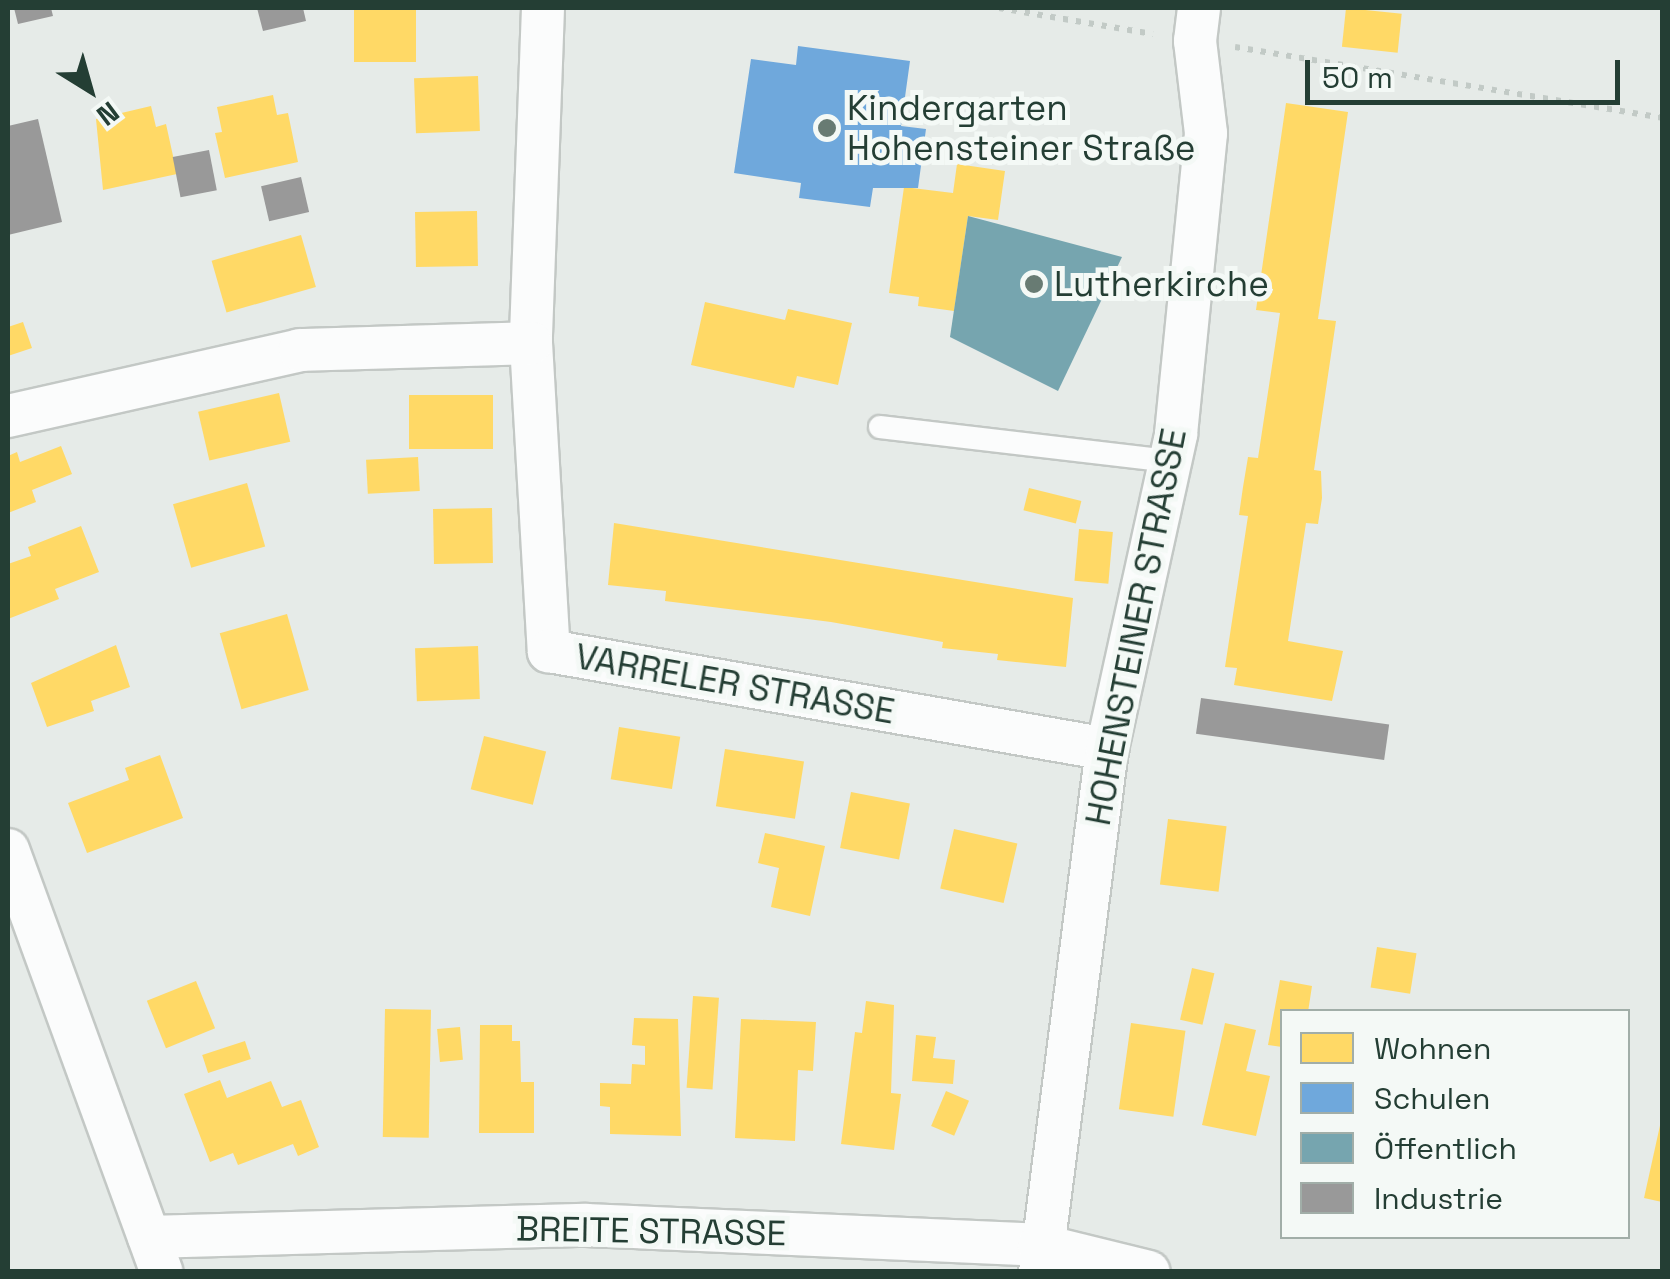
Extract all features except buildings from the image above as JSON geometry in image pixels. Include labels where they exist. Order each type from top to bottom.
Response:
[{"type":"street","name":"VARRELER STRASSE","points":[[543,8],[531,343],[548,651],[1107,750]]},
{"type":"street","name":"HOHENSTEINER STRASSE","points":[[1039,1258],[1107,750],[1170,462],[1206,133],[1197,24]]},
{"type":"street","points":[[8,416],[300,350],[531,343]]},
{"type":"street","points":[[8,850],[155,1254]]},
{"type":"street","name":"BREITE STRASSE","points":[[155,1254],[586,1225],[1039,1258],[1150,1272]]},
{"type":"lane","points":[[880,427],[1170,462]]},
{"type":"path","points":[[998,8],[1197,24],[1662,118]]},
{"type":"place","name":"Kindergarten Hohensteiner Straße","points":[[827,128]]},
{"type":"place","name":"Lutherkirche","points":[[1034,284]]}]
